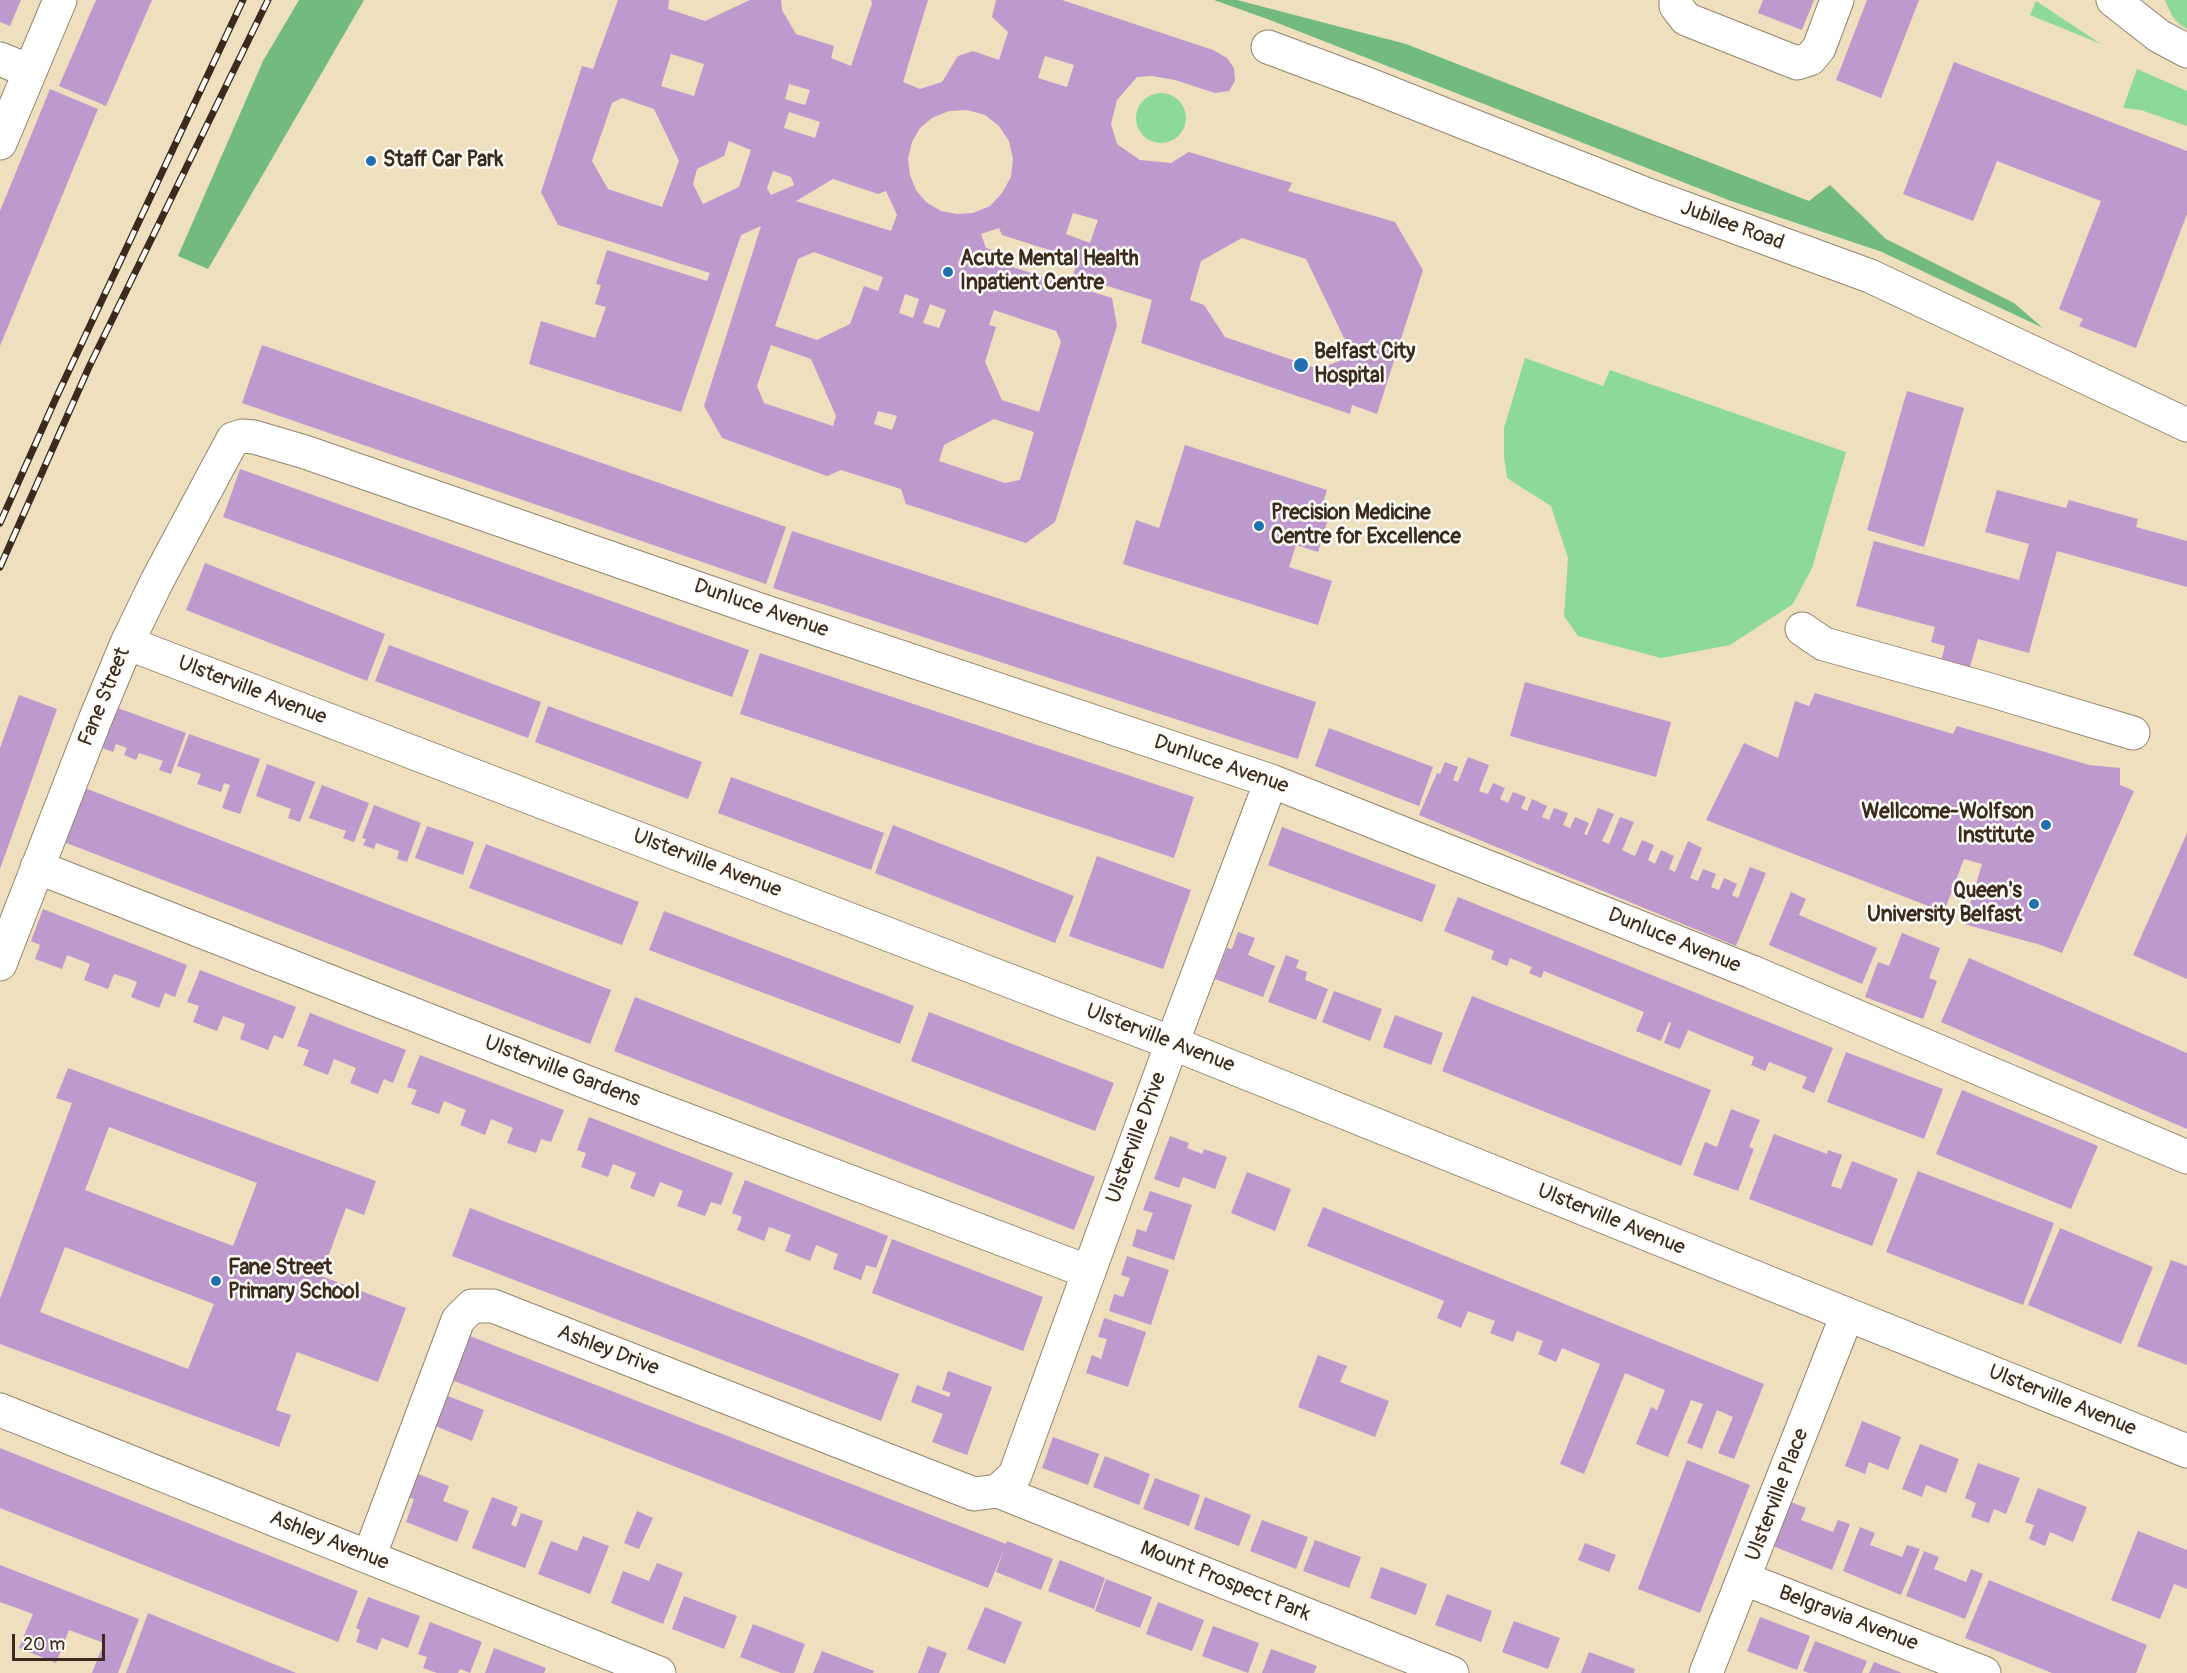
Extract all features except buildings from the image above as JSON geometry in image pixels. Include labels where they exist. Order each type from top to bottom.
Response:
[{"type":"street","points":[[0,143],[14,65],[60,0]]},
{"type":"street","points":[[1676,0],[1676,6],[1686,19],[1797,63],[1810,59],[1819,48],[1837,0]]},
{"type":"street","points":[[2113,0],[2160,36],[2187,51]]},
{"type":"street","name":"Jubilee Road","points":[[1268,47],[1648,195],[1870,276],[2187,425]]},
{"type":"street","name":"Dunluce Avenue","points":[[233,439],[242,436],[255,437],[305,452],[760,610],[1271,781],[1752,972],[2187,1157]]},
{"type":"street","name":"Fane Street","points":[[0,964],[127,644],[157,581],[233,439]]},
{"type":"street","points":[[1802,629],[1824,644],[2133,733]]},
{"type":"street","name":"Ulsterville Avenue","points":[[127,644],[1172,1043],[2187,1451]]},
{"type":"street","name":"Ulsterville Drive","points":[[998,1491],[1015,1474],[1172,1043],[1271,781]]},
{"type":"street","name":"Ulsterville Gardens","points":[[37,867],[594,1085],[1089,1272]]},
{"type":"street","name":"Ashley Drive","points":[[369,1557],[458,1320],[472,1306],[493,1306],[974,1494],[998,1491]]},
{"type":"street","name":"Ulsterville Place","points":[[1706,1673],[1847,1316]]},
{"type":"street","name":"Ashley Avenue","points":[[0,1410],[659,1673]]},
{"type":"street","name":"Mount Prospect Park","points":[[998,1491],[1452,1673]]},
{"type":"street","name":"Belgravia Avenue","points":[[1745,1579],[1984,1673]]},
{"type":"green space","points":[[299,0],[364,0],[208,269],[178,256],[263,61]]},
{"type":"green space","points":[[1214,0],[1237,0],[1406,44],[1809,201],[1830,185],[1886,239],[2014,303],[2043,328],[1882,252],[1731,201]]},
{"type":"green space","points":[[2165,0],[2187,0],[2187,29],[2173,17]]},
{"type":"green space","points":[[2036,1],[2101,44],[2030,15]]},
{"type":"green space","points":[[2137,69],[2187,91],[2187,126],[2141,110],[2123,108]]},
{"type":"green space","points":[[1156,93],[1166,93],[1179,100],[1186,113],[1186,123],[1179,136],[1166,143],[1156,143],[1147,139],[1140,132],[1136,123],[1136,113],[1140,104],[1147,97]]},
{"type":"green space","points":[[1525,358],[1603,386],[1610,370],[1846,452],[1812,568],[1793,604],[1730,645],[1661,658],[1578,636],[1564,616],[1568,558],[1551,506],[1507,478],[1504,428]]},
{"type":"railway","points":[[0,523],[56,398],[243,0]]},
{"type":"railway","points":[[0,567],[89,367],[268,0]]},
{"type":"place","name":"Staff Car Park","points":[[371,161]]},
{"type":"place","name":"Acute Mental Health Inpatient Centre","points":[[948,272]]},
{"type":"place","name":"Belfast City Hospital","points":[[1301,365]]},
{"type":"place","name":"Precision Medicine Centre for Excellence","points":[[1259,526]]},
{"type":"place","name":"Wellcome-Wolfson Institute","points":[[2046,825]]},
{"type":"place","name":"Queen's University Belfast","points":[[2034,904]]},
{"type":"place","name":"Fane Street Primary School","points":[[216,1281]]}]
